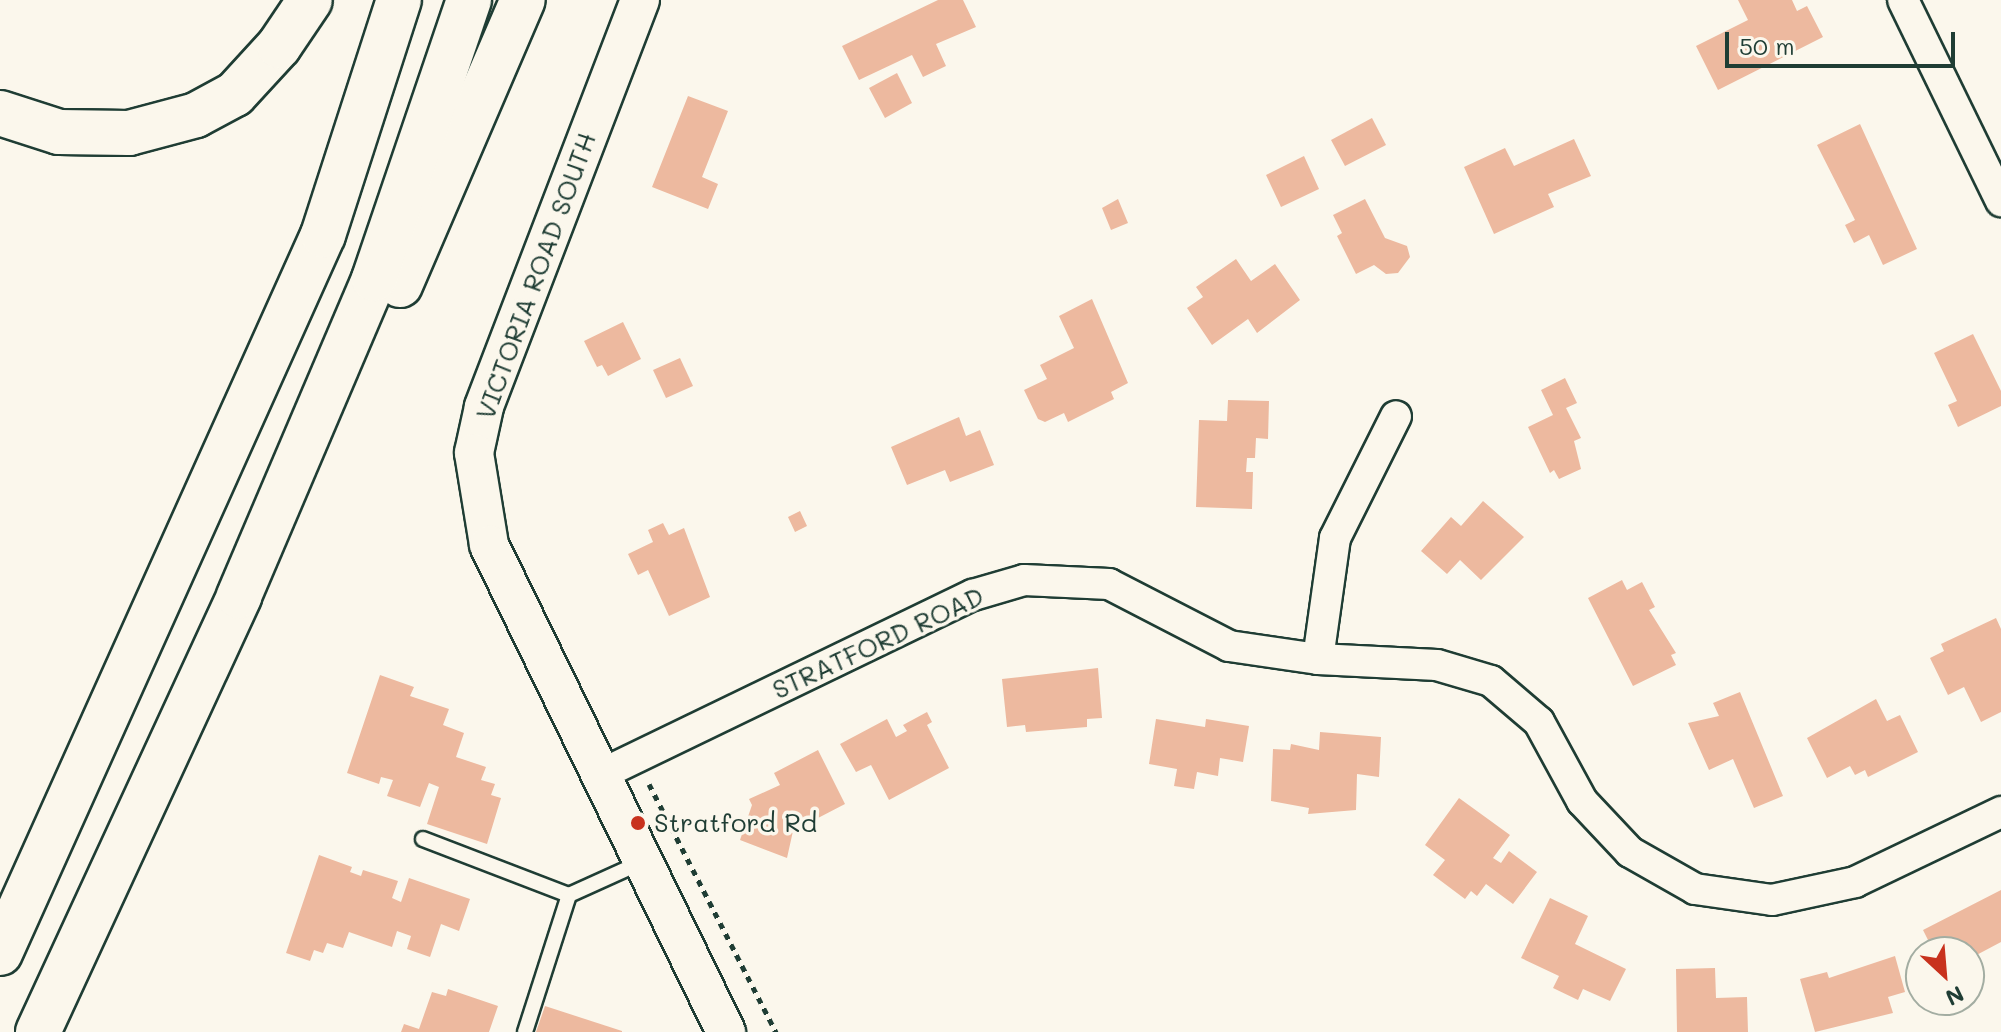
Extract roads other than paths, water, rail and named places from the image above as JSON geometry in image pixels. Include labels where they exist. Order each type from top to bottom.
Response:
[{"type":"highway","points":[[0,113],[59,132],[129,133],[196,115],[235,94],[279,46],[310,0]]},
{"type":"highway","points":[[0,953],[323,235],[399,0]]},
{"type":"highway","points":[[38,1032],[239,596],[374,279],[469,0]]},
{"type":"highway","points":[[239,596],[364,366],[523,0]]},
{"type":"street","name":"VICTORIA ROAD SOUTH","points":[[640,0],[484,407],[474,453],[489,545],[726,1032]]},
{"type":"street","points":[[1903,0],[2001,201]]},
{"type":"street","points":[[1318,659],[1335,538],[1396,416]]},
{"type":"street","name":"STRATFORD ROAD","points":[[600,775],[973,595],[1024,580],[1109,584],[1229,646],[1318,659],[1437,665],[1491,681],[1539,722],[1582,801],[1630,852],[1695,889],[1772,900],[1855,882],[2001,812]]},
{"type":"lane","points":[[423,839],[569,895],[643,862]]},
{"type":"lane","points":[[525,1032],[569,895]]},
{"type":"place","name":"Stratford Rd","points":[[638,823]]}]
